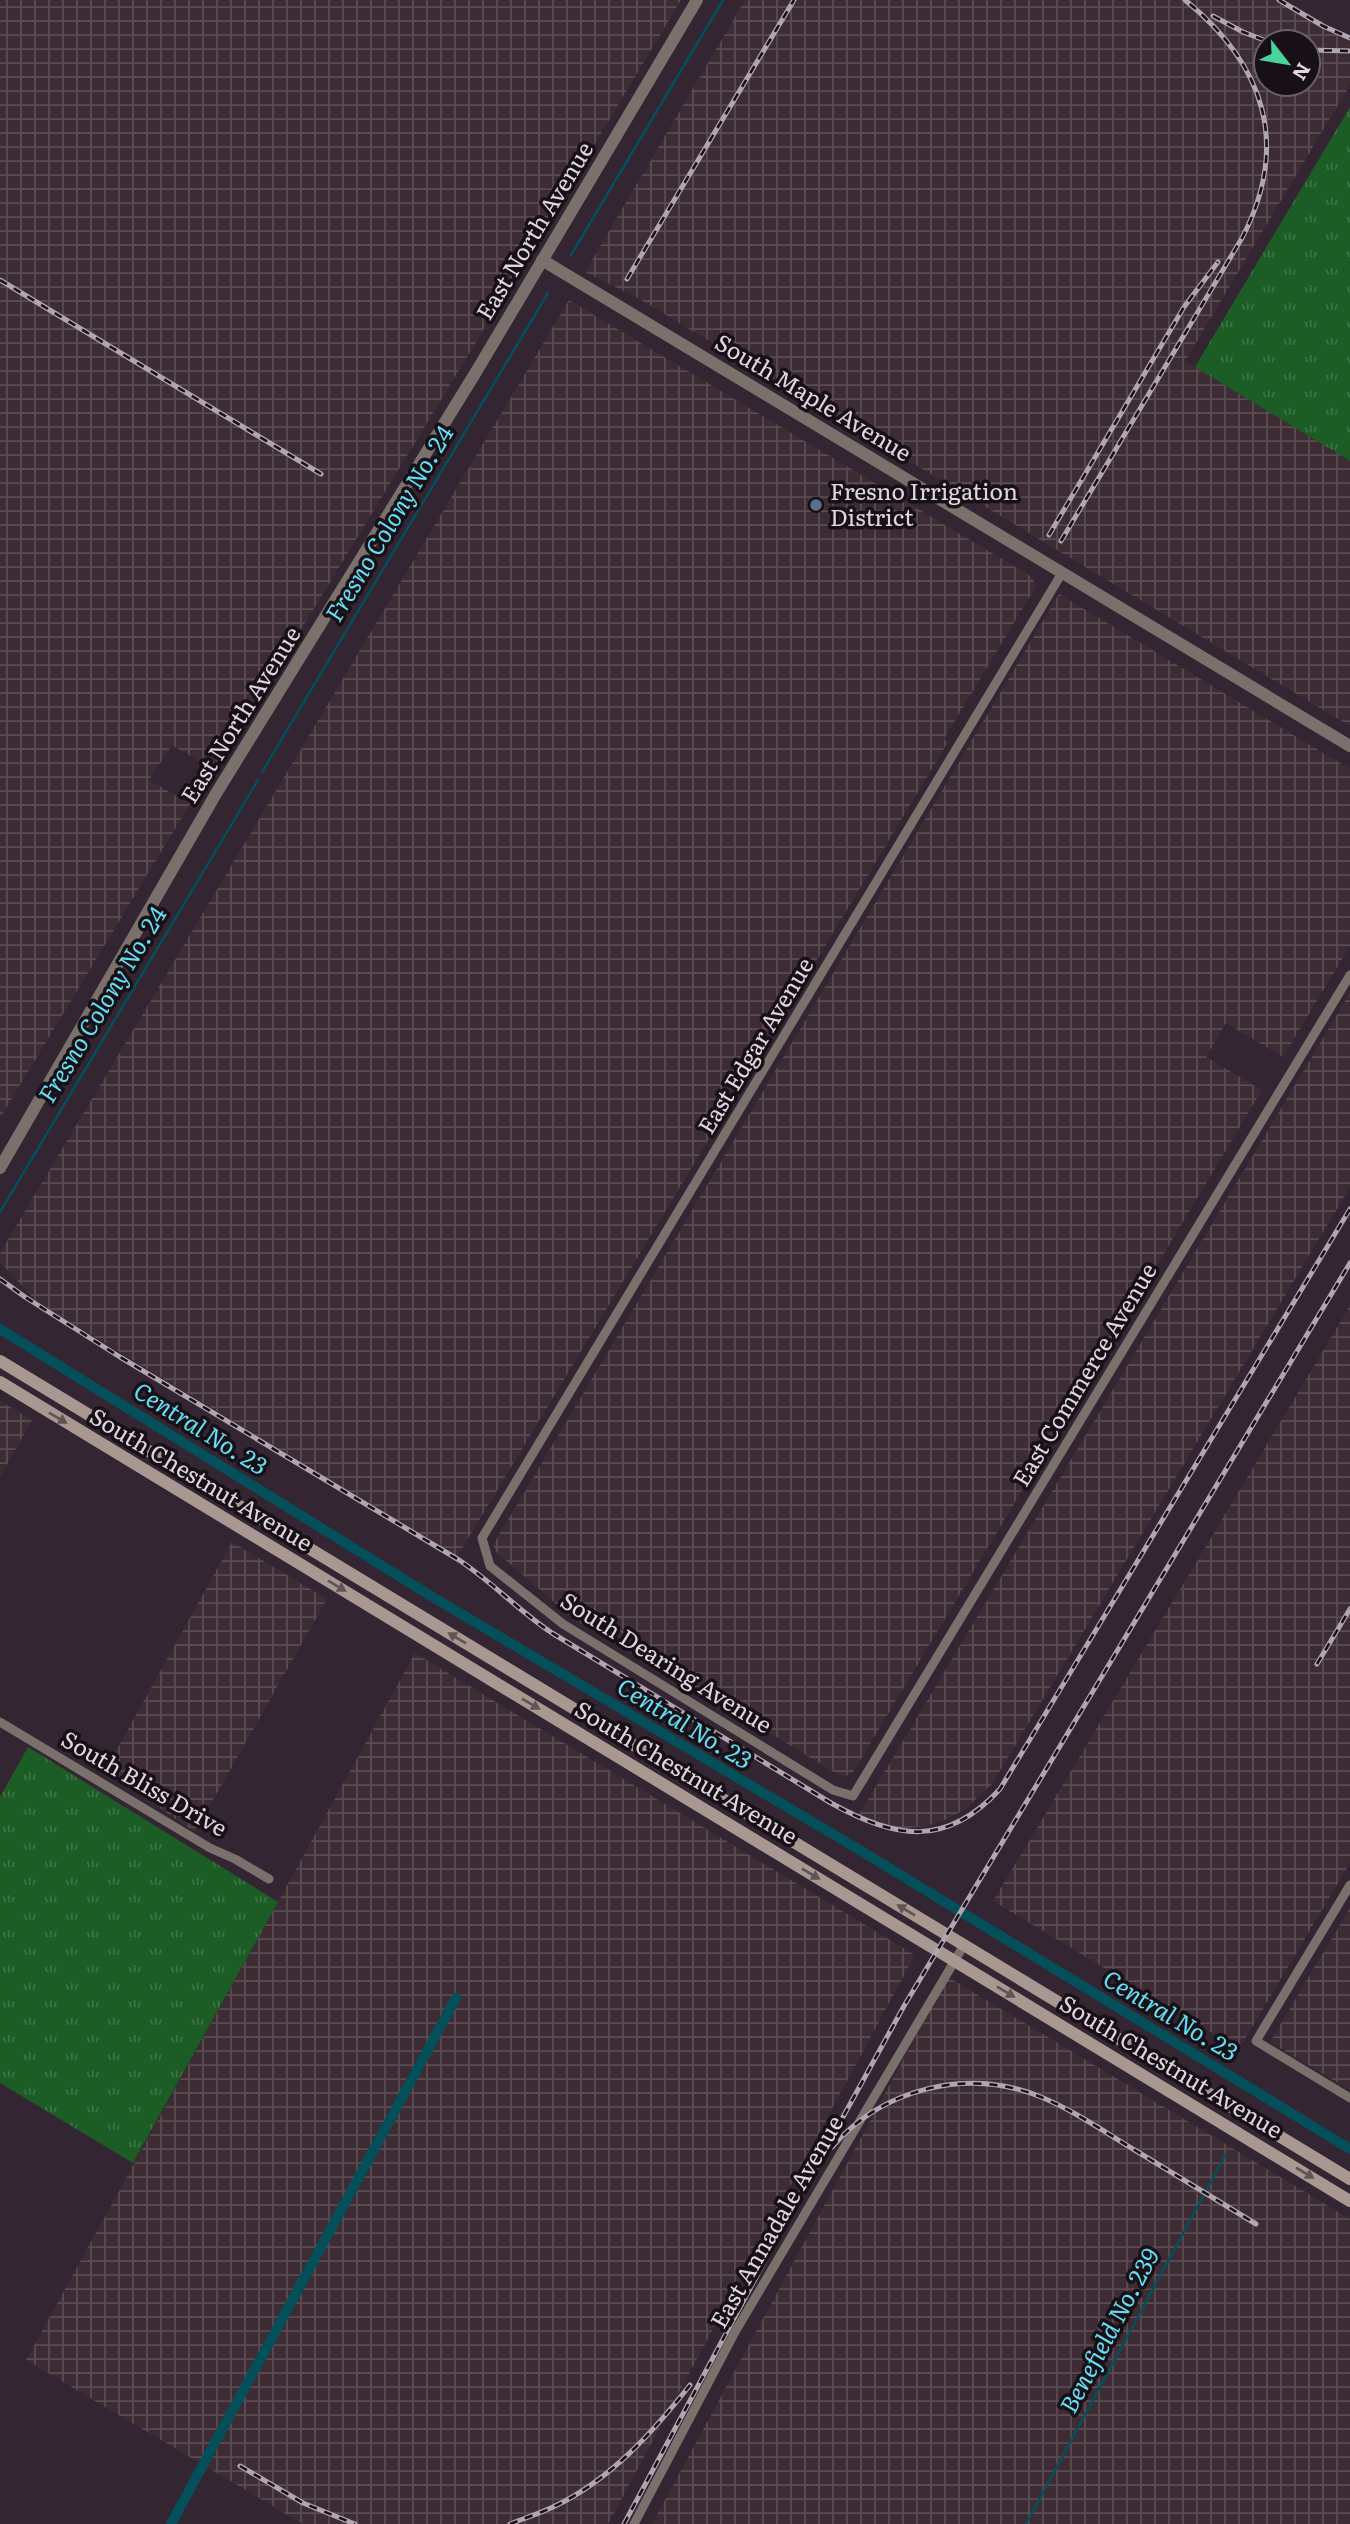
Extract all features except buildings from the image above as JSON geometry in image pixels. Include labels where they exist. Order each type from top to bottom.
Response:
[{"type":"main road","name":"South Chestnut Avenue","points":[[0,1361],[1350,2179]]},
{"type":"main road","name":"South Chestnut Avenue","points":[[0,1382],[1350,2201]]},
{"type":"main road","points":[[422,1638],[431,1622]]},
{"type":"street","name":"East North Avenue","points":[[0,1168],[217,792],[339,597],[697,0]]},
{"type":"street","name":"South Maple Avenue","points":[[542,260],[1350,746]]},
{"type":"street","name":"East Edgar Avenue","points":[[482,1538],[1062,573]]},
{"type":"street","name":"East Commerce Avenue","points":[[853,1796],[1350,975]]},
{"type":"street","name":"South Dearing Avenue","points":[[482,1538],[490,1566],[563,1624],[833,1790],[853,1796]]},
{"type":"street","name":"South Bliss Drive","points":[[0,1721],[210,1848],[269,1879]]},
{"type":"street","points":[[1350,1885],[1256,2041],[1350,2098]]},
{"type":"street","name":"East Annadale Avenue","points":[[634,2524],[735,2332],[964,1945]]},
{"type":"shaded area","points":[[0,0],[681,0],[215,771],[172,745],[149,780],[190,804],[0,1118]]},
{"type":"shaded area","points":[[745,0],[1285,0],[1350,38],[1350,85],[1185,361],[1350,461],[1350,726],[636,297],[585,272]]},
{"type":"shaded area","points":[[569,300],[1032,577],[1036,586],[944,739],[948,742],[457,1557],[37,1302],[0,1262],[0,1253]]},
{"type":"shaded area","points":[[1059,594],[1350,769],[1350,946],[1283,1057],[1226,1023],[1206,1057],[1262,1090],[852,1774],[842,1777],[640,1654],[633,1655],[576,1621],[496,1552],[493,1545]]},
{"type":"shaded area","points":[[1350,993],[1350,1187],[992,1784],[964,1810],[927,1826],[886,1827],[857,1818]]},
{"type":"shaded area","points":[[1350,1306],[1350,1863],[1239,2049],[993,1901]]},
{"type":"shaded area","points":[[0,1401],[32,1420],[0,1477]]},
{"type":"shaded area","points":[[232,1542],[327,1599],[195,1832],[105,1771]]},
{"type":"shaded area","points":[[415,1653],[915,1955],[608,2524],[303,2524],[26,2360]]},
{"type":"shaded area","points":[[1350,1908],[1350,2090],[1270,2042]]},
{"type":"shaded area","points":[[948,1977],[1350,2219],[1350,2524],[652,2524]]},
{"type":"green space","points":[[1350,107],[1350,461],[1195,367]]},
{"type":"green space","points":[[28,1747],[278,1902],[133,2163],[0,2083],[0,1797]]},
{"type":"waterway","name":"Fresno Colony No. 24","points":[[571,255],[723,0]]},
{"type":"waterway","name":"Fresno Colony No. 24","points":[[262,772],[548,293]]},
{"type":"waterway","name":"Fresno Colony No. 24","points":[[0,1212],[258,780]]},
{"type":"waterway","name":"Central No. 23","points":[[0,1329],[431,1596],[863,1852],[1350,2149]]},
{"type":"waterway","points":[[171,2524],[456,1998]]},
{"type":"waterway","name":"Benefield No. 239","points":[[1026,2524],[1226,2154]]},
{"type":"railway","points":[[627,279],[794,0]]},
{"type":"railway","points":[[1061,541],[1242,238],[1257,203],[1265,170],[1266,138],[1262,108],[1251,79],[1234,51],[1212,25],[1185,0]]},
{"type":"railway","points":[[1279,0],[1323,26],[1350,38]]},
{"type":"railway","points":[[1213,16],[1252,35]]},
{"type":"railway","points":[[1322,50],[1350,51]]},
{"type":"railway","points":[[1049,535],[1184,307],[1218,262]]},
{"type":"railway","points":[[0,280],[321,474]]},
{"type":"railway","points":[[0,1279],[120,1357],[459,1560],[552,1633],[831,1803],[877,1824],[919,1832],[940,1829],[960,1821],[980,1808],[1000,1789],[1350,1209]]},
{"type":"railway","points":[[624,2524],[904,2006],[1350,1263]]},
{"type":"railway","points":[[1317,1664],[1350,1609]]},
{"type":"railway","points":[[832,2147],[876,2110],[901,2097],[956,2084],[1013,2088],[1041,2097],[1078,2116],[1256,2224]]},
{"type":"railway","points":[[510,2524],[555,2506],[594,2483],[646,2437],[690,2385]]},
{"type":"railway","points":[[240,2466],[303,2503],[355,2524]]},
{"type":"place","name":"Fresno Irrigation District","points":[[816,505]]}]
